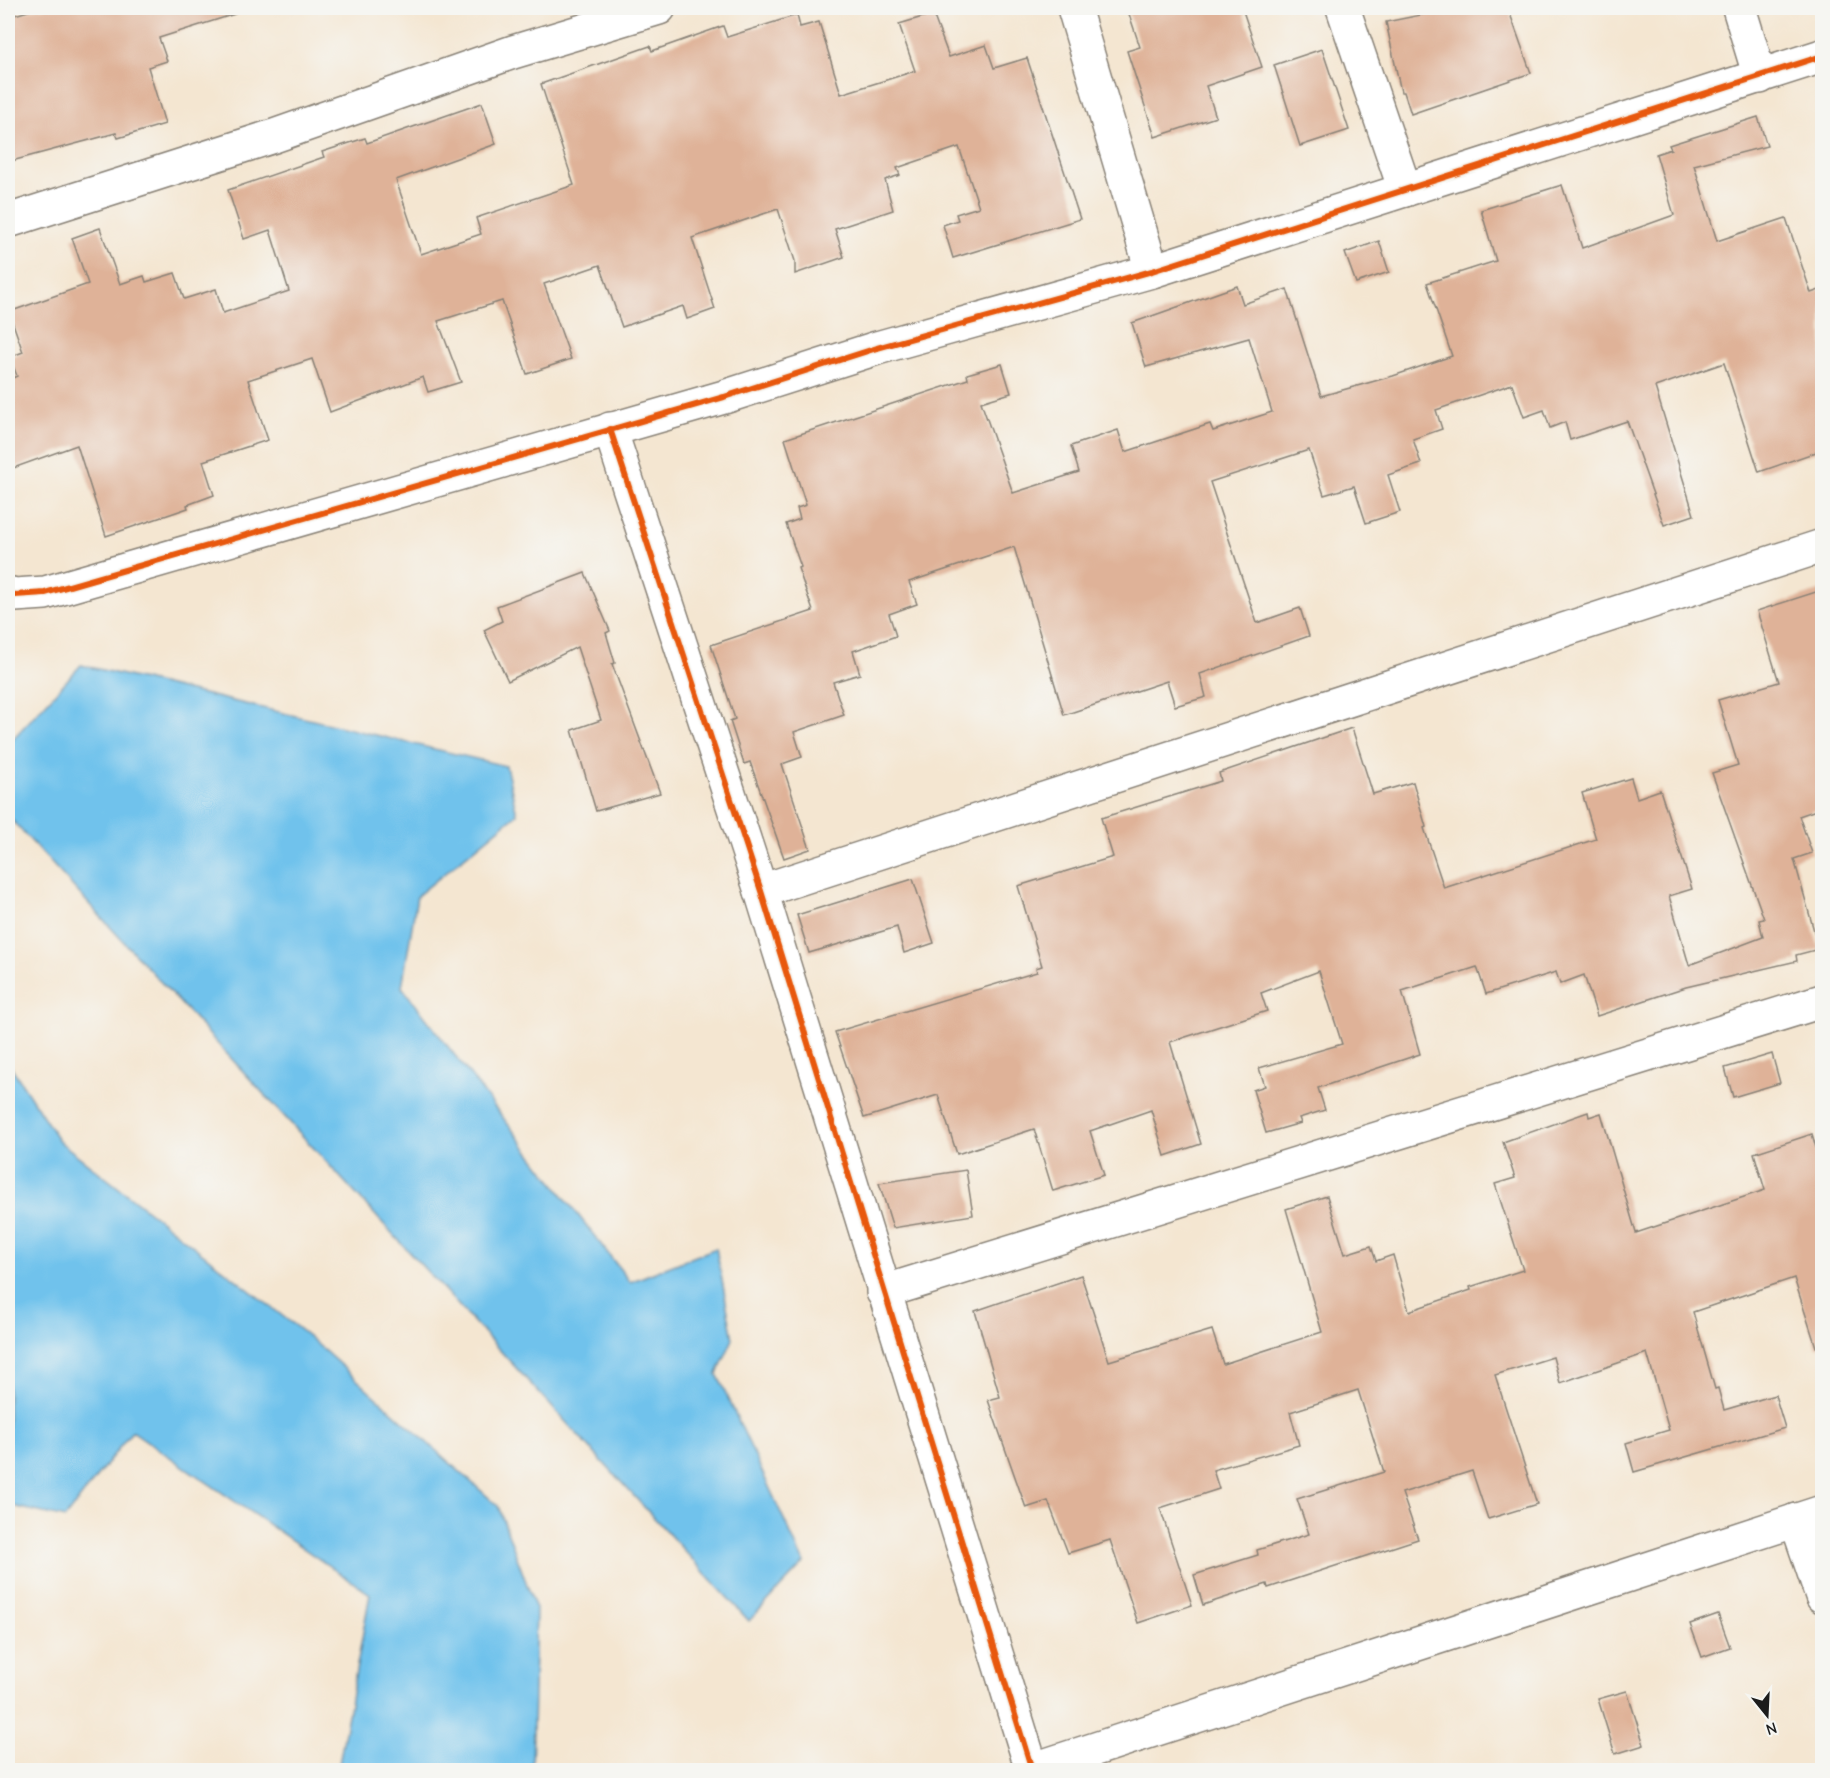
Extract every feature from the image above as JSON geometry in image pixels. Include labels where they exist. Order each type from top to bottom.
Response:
[{"type":"street","points":[[8,222],[274,136],[513,52],[659,8]]},
{"type":"street","points":[[1074,8],[1152,271]]},
{"type":"street","points":[[1343,8],[1405,190]]},
{"type":"street","points":[[1738,8],[1760,77]]},
{"type":"street","points":[[8,593],[15,595],[45,593],[723,397],[877,348],[1152,271],[1822,56]]},
{"type":"street","points":[[610,429],[761,891],[883,1293],[1032,1770],[1809,1516],[1822,1596]]},
{"type":"street","points":[[761,891],[1822,546]]},
{"type":"street","points":[[883,1293],[1822,1001]]},
{"type":"water","points":[[81,665],[506,766],[517,814],[417,896],[402,987],[630,1282],[716,1248],[733,1339],[717,1374],[804,1563],[749,1621],[8,816],[8,744]]},
{"type":"water","points":[[8,1062],[59,1141],[308,1336],[498,1506],[536,1609],[532,1770],[338,1770],[370,1594],[132,1431],[65,1518],[8,1505]]},
{"type":"building","points":[[38,8],[234,8],[235,14],[159,38],[167,61],[148,67],[165,124],[118,138],[116,133],[8,162],[8,17]]},
{"type":"building","points":[[1127,8],[1242,8],[1262,67],[1206,86],[1216,117],[1155,137],[1127,51],[1140,47]]},
{"type":"building","points":[[1455,8],[1508,8],[1531,73],[1411,114],[1404,92],[1401,92],[1386,22]]},
{"type":"building","points":[[933,14],[949,57],[986,45],[994,68],[1027,58],[1080,219],[953,258],[943,225],[958,220],[956,214],[979,207],[959,147],[897,168],[900,175],[885,180],[893,210],[835,229],[844,257],[795,274],[795,261],[778,209],[692,238],[715,309],[687,319],[683,306],[622,327],[600,265],[544,284],[571,359],[527,374],[502,301],[438,321],[461,382],[428,392],[423,377],[330,412],[312,359],[248,380],[268,440],[203,461],[214,495],[187,505],[188,508],[106,536],[77,445],[8,470],[8,380],[17,376],[10,357],[23,352],[9,312],[88,284],[72,238],[100,228],[120,284],[144,276],[146,282],[175,273],[184,299],[216,289],[223,313],[289,291],[270,230],[244,239],[228,190],[324,157],[322,152],[365,138],[367,143],[482,103],[496,144],[396,180],[421,254],[481,234],[476,218],[574,185],[541,84],[650,46],[652,51],[723,26],[727,37],[797,15],[800,27],[819,22],[841,94],[915,71],[899,24]]},
{"type":"building","points":[[1322,49],[1349,130],[1300,146],[1274,65]]},
{"type":"building","points":[[1758,117],[1767,146],[1694,165],[1717,241],[1786,218],[1811,293],[1822,289],[1822,450],[1759,472],[1724,363],[1655,387],[1694,515],[1664,525],[1627,421],[1570,440],[1565,422],[1550,428],[1544,410],[1524,417],[1512,384],[1436,410],[1442,429],[1413,439],[1421,464],[1388,475],[1400,512],[1366,523],[1354,486],[1324,495],[1309,450],[1210,482],[1257,623],[1300,608],[1309,636],[1200,674],[1206,697],[1175,706],[1167,681],[1064,715],[1014,547],[909,582],[917,604],[889,614],[896,636],[853,651],[860,674],[833,682],[844,715],[794,732],[802,757],[782,764],[810,849],[784,858],[750,762],[744,764],[730,721],[735,719],[711,645],[813,611],[786,524],[800,519],[797,508],[806,505],[785,439],[968,379],[967,374],[1002,364],[1011,393],[981,402],[1013,493],[1079,472],[1071,446],[1118,430],[1125,452],[1210,424],[1213,431],[1272,412],[1249,338],[1146,367],[1132,323],[1237,286],[1243,304],[1287,289],[1321,396],[1393,376],[1452,356],[1427,283],[1496,261],[1481,210],[1562,185],[1582,248],[1674,215],[1656,154],[1671,149],[1669,145]]},
{"type":"building","points":[[1379,241],[1389,272],[1356,283],[1345,253]]},
{"type":"building","points":[[585,573],[610,631],[606,633],[615,663],[612,664],[660,793],[596,811],[572,730],[601,720],[577,647],[508,681],[484,630],[502,621],[497,606]]},
{"type":"building","points":[[1822,590],[1822,808],[1799,816],[1812,853],[1794,859],[1819,949],[1796,955],[1797,961],[1686,987],[1597,1016],[1584,975],[1560,984],[1556,972],[1486,994],[1477,967],[1402,991],[1420,1054],[1318,1088],[1325,1110],[1299,1118],[1301,1123],[1266,1133],[1253,1090],[1265,1086],[1259,1068],[1342,1044],[1319,971],[1261,993],[1267,1011],[1170,1042],[1201,1144],[1165,1156],[1151,1110],[1090,1131],[1104,1175],[1053,1191],[1034,1129],[957,1154],[938,1095],[864,1118],[835,1032],[1037,972],[1036,968],[1042,966],[1018,886],[1113,857],[1101,818],[1221,781],[1219,773],[1352,728],[1373,794],[1413,782],[1426,827],[1424,828],[1444,888],[1596,839],[1582,793],[1631,778],[1637,798],[1660,790],[1692,889],[1669,896],[1689,965],[1763,937],[1759,920],[1764,919],[1712,773],[1738,765],[1718,700],[1779,682],[1757,611]]},
{"type":"building","points":[[913,879],[934,943],[904,953],[897,927],[809,953],[797,915]]},
{"type":"building","points":[[1772,1054],[1780,1083],[1733,1097],[1725,1068]]},
{"type":"building","points":[[1588,1112],[1589,1117],[1601,1113],[1636,1233],[1765,1190],[1754,1153],[1812,1134],[1822,1168],[1822,1346],[1816,1347],[1794,1278],[1693,1312],[1715,1389],[1718,1388],[1724,1410],[1775,1395],[1785,1428],[1634,1472],[1626,1443],[1669,1430],[1647,1353],[1560,1383],[1553,1357],[1495,1375],[1537,1504],[1488,1519],[1472,1471],[1402,1493],[1418,1539],[1268,1588],[1267,1584],[1203,1605],[1194,1575],[1258,1555],[1257,1550],[1309,1534],[1297,1499],[1384,1472],[1358,1390],[1290,1412],[1299,1445],[1213,1470],[1219,1489],[1160,1508],[1192,1605],[1138,1623],[1110,1540],[1068,1553],[1048,1501],[1026,1508],[988,1400],[1000,1397],[975,1311],[1081,1275],[1109,1361],[1212,1330],[1223,1364],[1322,1332],[1286,1209],[1327,1196],[1345,1254],[1371,1246],[1376,1261],[1393,1255],[1409,1311],[1471,1290],[1470,1287],[1523,1270],[1495,1184],[1515,1178],[1503,1142]]},
{"type":"building","points":[[966,1170],[973,1215],[893,1228],[879,1183]]},
{"type":"building","points":[[1718,1614],[1730,1647],[1702,1657],[1690,1624]]},
{"type":"building","points":[[1627,1691],[1644,1745],[1615,1754],[1598,1699]]},
{"type":"cycle path","points":[[8,593],[15,595],[45,593],[724,397],[877,348],[1152,271],[1822,56]]},
{"type":"cycle path","points":[[610,429],[761,891],[1032,1770]]}]
